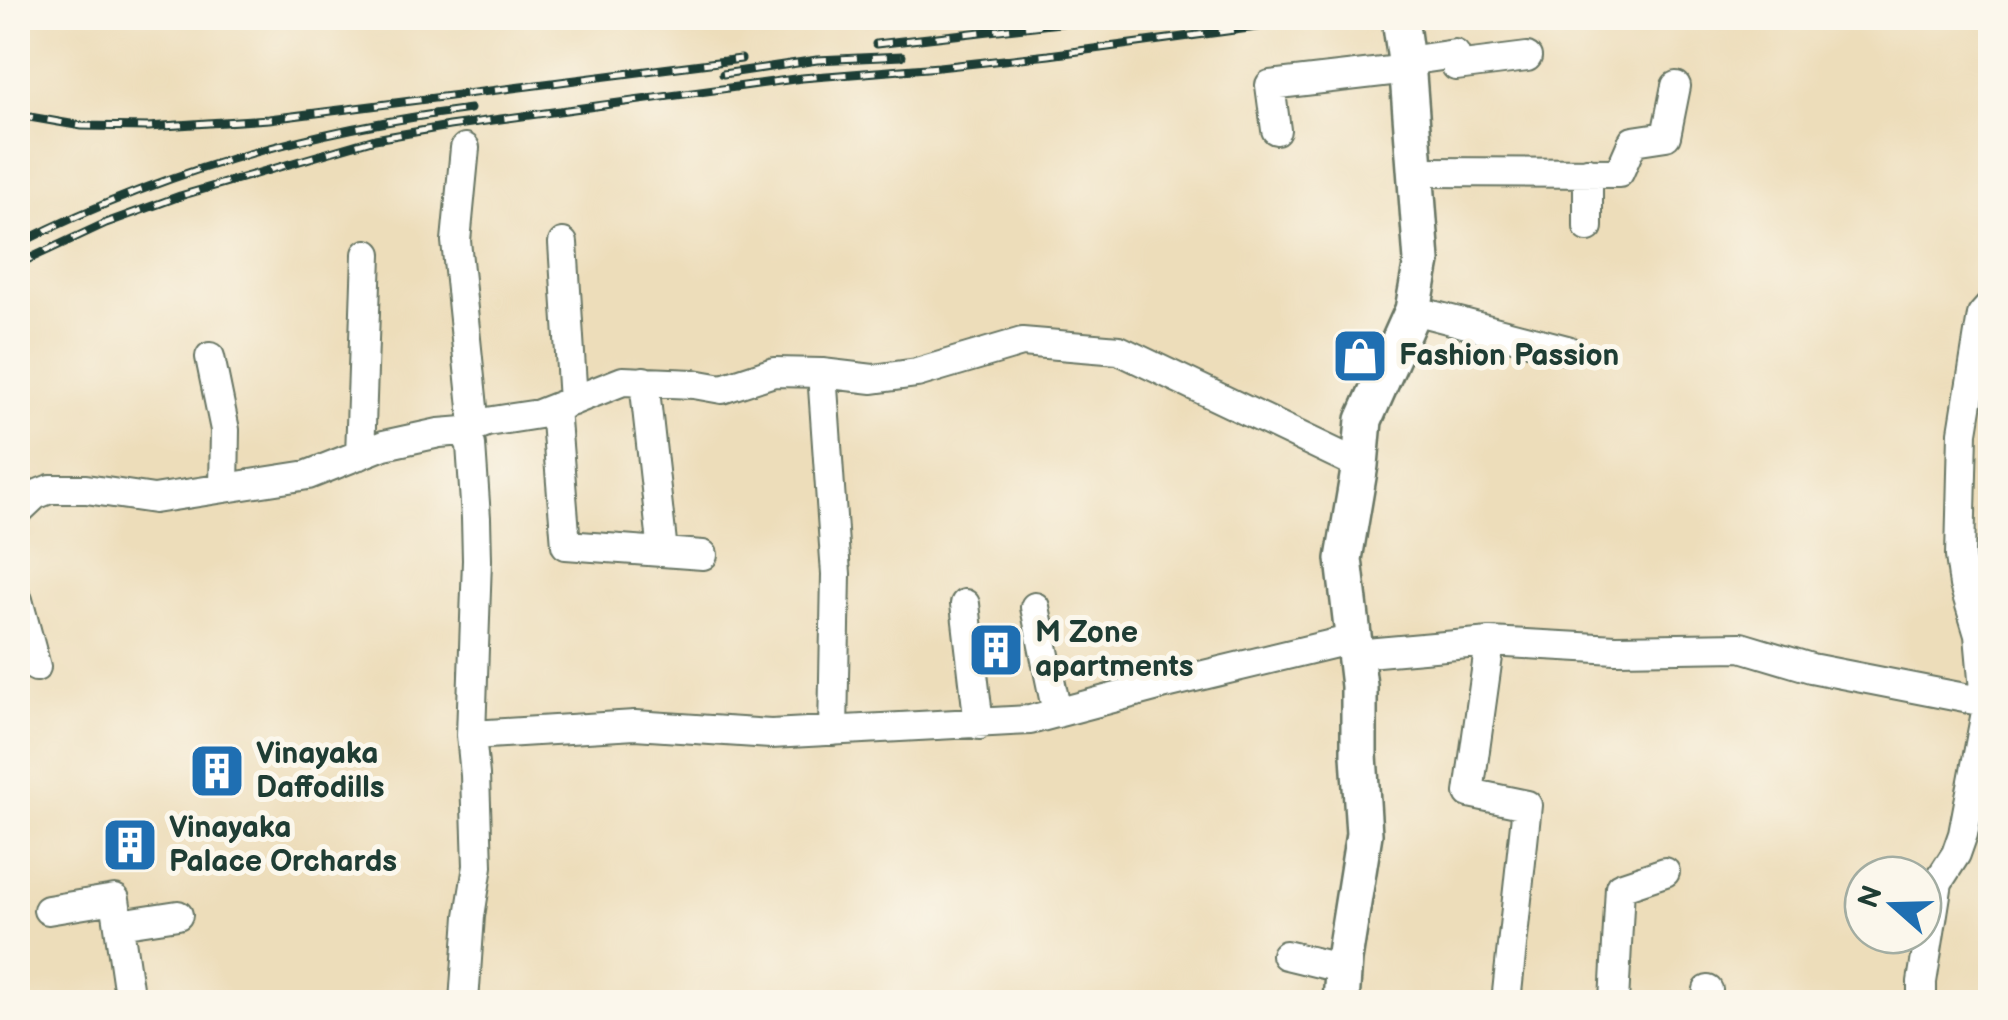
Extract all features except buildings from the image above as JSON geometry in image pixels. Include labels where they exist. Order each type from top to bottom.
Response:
[{"type":"main road","points":[[1342,986],[1364,834],[1359,686],[1344,558],[1364,420],[1413,310],[1422,261],[1417,172],[1400,18]]},
{"type":"street","points":[[1276,130],[1270,85],[1455,54],[1456,66],[1526,57]]},
{"type":"street","points":[[1417,172],[1619,173],[1633,141],[1666,136],[1676,86]]},
{"type":"street","points":[[464,1002],[478,866],[472,735],[476,546],[456,241],[465,148]]},
{"type":"street","points":[[1588,172],[1588,227]]},
{"type":"street","points":[[563,243],[566,545],[703,555]]},
{"type":"street","points":[[360,455],[367,254]]},
{"type":"street","points":[[1922,1002],[1938,882],[1956,854],[1963,834],[1982,740],[1985,702],[1979,635],[1964,585],[1960,521],[1962,432],[1982,315],[1990,306]]},
{"type":"street","points":[[1413,310],[1567,350]]},
{"type":"street","points":[[18,510],[34,495],[50,489],[86,489],[154,500],[308,475],[384,444],[538,414],[623,381],[694,384],[722,390],[774,372],[874,378],[917,374],[1022,342],[1119,350],[1360,465]]},
{"type":"street","points":[[210,357],[226,430],[224,488]]},
{"type":"street","points":[[822,372],[836,574],[833,731]]},
{"type":"street","points":[[644,382],[663,552]]},
{"type":"street","points":[[18,600],[36,667]]},
{"type":"street","points":[[965,604],[979,724]]},
{"type":"street","points":[[1035,607],[1057,713]]},
{"type":"street","points":[[472,735],[634,725],[754,734],[1030,720],[1354,646],[1490,642],[1616,650],[1741,647],[1811,668],[1985,702]]},
{"type":"street","points":[[1490,642],[1469,793],[1526,806],[1506,1002]]},
{"type":"street","points":[[1614,1002],[1620,887],[1665,872]]},
{"type":"street","points":[[48,910],[115,899],[130,1002]]},
{"type":"street","points":[[119,924],[178,916]]},
{"type":"street","points":[[1286,954],[1342,986]]},
{"type":"railway","points":[[876,44],[1104,18]]},
{"type":"railway","points":[[18,264],[106,223],[180,196],[375,139],[802,78],[1049,55],[1324,18]]},
{"type":"railway","points":[[723,74],[817,60],[902,56]]},
{"type":"railway","points":[[18,115],[82,126],[148,127],[269,119],[741,59]]},
{"type":"railway","points":[[18,244],[126,195],[238,157],[353,128],[470,109]]},
{"type":"place","name":"Fashion Passion","points":[[1360,356]]},
{"type":"place","name":"M Zone apartments","points":[[996,650]]},
{"type":"place","name":"Vinayaka Daffodills","points":[[217,771]]},
{"type":"place","name":"Vinayaka Palace Orchards","points":[[130,845]]}]
